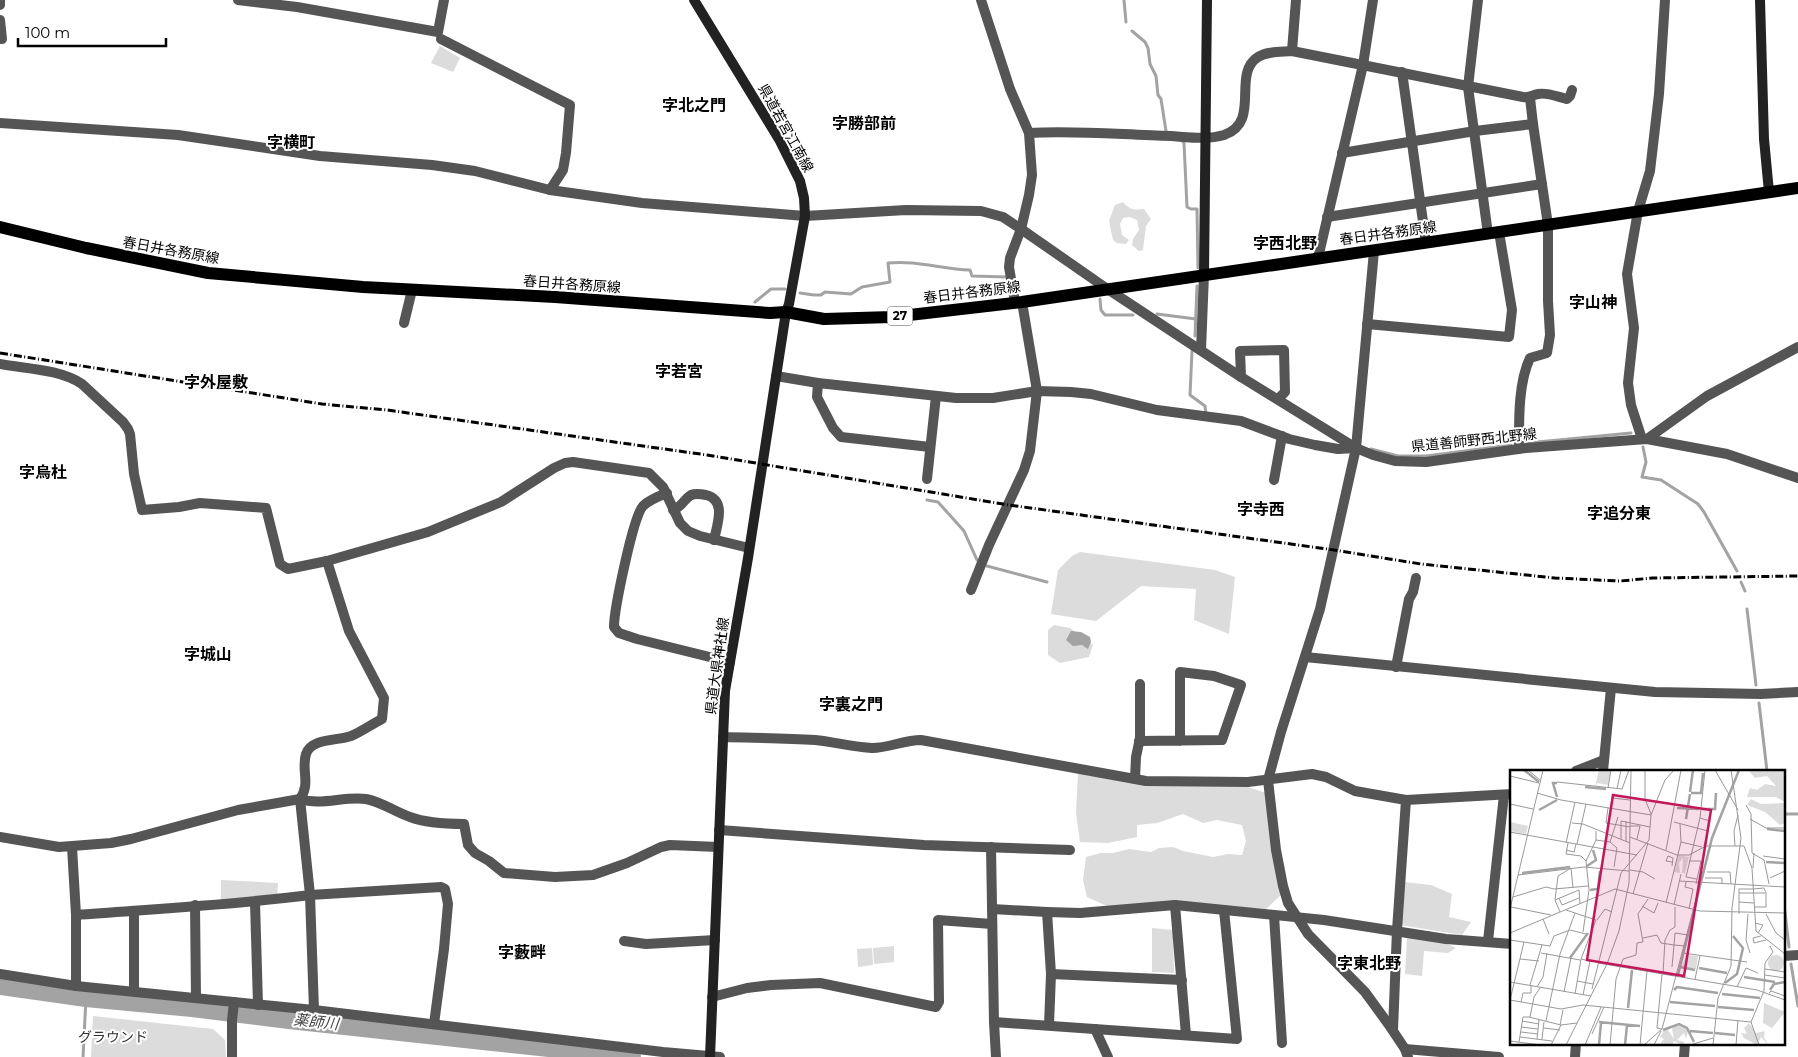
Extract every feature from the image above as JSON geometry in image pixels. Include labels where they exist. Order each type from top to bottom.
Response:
[{"type":"main road","name":"県道若宮江南線","points":[[694,0],[780,142],[800,181],[804,198],[805,216],[786,312]]},
{"type":"main road","points":[[1204,274],[1207,0]]},
{"type":"main road","points":[[1760,0],[1764,139],[1769,192]]},
{"type":"main road","name":"春日井各務原線","points":[[0,226],[86,248],[208,273],[412,290],[555,297],[770,313],[786,312],[824,319],[892,317],[1019,302],[1798,188]]},
{"type":"main road","name":"県道大県神社線","points":[[714,1057],[712,997],[725,691],[786,312]]},
{"type":"street","points":[[0,0],[0,5]]},
{"type":"street","points":[[238,0],[297,6],[438,32],[444,0]]},
{"type":"street","points":[[971,590],[989,545],[1024,470],[1030,451],[1037,391],[1019,302],[1009,267],[1010,258],[1021,229],[1032,175],[1029,133],[1010,89],[981,0]]},
{"type":"street","points":[[1292,52],[1296,0]]},
{"type":"street","points":[[1318,258],[1363,65],[1373,0]]},
{"type":"street","points":[[1367,324],[1509,337],[1512,310],[1483,194],[1468,87],[1478,0]]},
{"type":"street","points":[[1664,0],[1659,94],[1650,171],[1638,211],[1627,274],[1634,328],[1628,384],[1631,405],[1645,439],[1672,422],[1706,396],[1798,348]]},
{"type":"street","points":[[0,20],[2,39],[0,39]]},
{"type":"street","points":[[441,39],[570,105],[563,170],[550,190]]},
{"type":"street","points":[[1029,133],[1065,130],[1107,134],[1223,136],[1236,129],[1243,120],[1246,78],[1252,62],[1260,55],[1292,52],[1530,98],[1538,94],[1547,94],[1567,99],[1572,90]]},
{"type":"street","points":[[1402,72],[1426,243]]},
{"type":"street","points":[[1519,449],[1519,413],[1528,362],[1530,358],[1547,353],[1549,344],[1548,225],[1530,98]]},
{"type":"street","name":"県道善師野西北野線","points":[[0,123],[178,135],[320,156],[424,164],[449,169],[475,171],[550,190],[642,203],[805,216],[906,210],[981,211],[1003,217],[1106,288],[1241,376],[1356,448],[1373,455],[1396,461],[1426,462],[1519,449],[1645,439],[1727,454],[1798,478]]},
{"type":"street","points":[[1342,153],[1475,131],[1533,124]]},
{"type":"street","points":[[1327,218],[1542,184]]},
{"type":"street","points":[[1374,251],[1356,448],[1324,593],[1268,780],[1273,822],[1283,886],[1288,903],[1308,934],[1365,992],[1393,1030],[1406,1053],[1499,1057]]},
{"type":"street","points":[[1201,350],[1204,274]]},
{"type":"street","points":[[404,323],[412,290]]},
{"type":"street","points":[[1241,376],[1240,351],[1284,350],[1285,392],[1278,399]]},
{"type":"street","points":[[0,364],[54,373],[75,379],[123,422],[130,434],[134,474],[142,510],[180,507],[200,503],[266,508],[280,564],[288,569],[327,561],[428,532],[501,502],[547,472],[565,463],[573,462],[649,474],[659,482],[667,493],[680,523],[688,531],[714,540],[749,548]]},
{"type":"street","points":[[776,376],[818,383],[956,398],[993,398],[1037,391],[1091,394],[1157,410],[1232,419],[1315,446],[1338,449],[1356,448]]},
{"type":"street","points":[[818,383],[817,397],[833,428],[841,437],[930,447]]},
{"type":"street","points":[[927,479],[936,396]]},
{"type":"street","points":[[1274,480],[1282,436]]},
{"type":"street","points":[[667,493],[643,506],[638,517],[623,576],[614,627],[619,633],[637,639],[730,662]]},
{"type":"street","points":[[673,510],[681,506],[692,495],[710,496],[716,501],[719,510],[714,540]]},
{"type":"street","points":[[314,1010],[310,895],[300,800],[306,788],[305,759],[309,747],[351,736],[382,719],[384,698],[348,631],[327,561]]},
{"type":"street","points":[[1396,667],[1409,599],[1413,592],[1416,578]]},
{"type":"street","points":[[1305,657],[1682,694],[1798,692]]},
{"type":"street","points":[[1139,741],[1180,741],[1222,740],[1241,685],[1214,676],[1180,672],[1180,741]]},
{"type":"street","points":[[1135,779],[1139,741],[1140,684]]},
{"type":"street","points":[[1603,770],[1611,688]]},
{"type":"street","points":[[723,737],[773,737],[874,748],[886,747],[909,740],[921,740],[1146,781],[1248,782],[1312,774],[1326,777],[1355,791],[1406,800],[1508,794],[1488,941]]},
{"type":"street","points":[[1579,770],[1604,760]]},
{"type":"street","points":[[0,837],[51,846],[72,847],[132,839],[238,810],[300,800],[310,802],[347,799],[367,800],[411,818],[432,822],[464,824],[468,846],[504,873],[555,877],[593,875],[627,863],[660,847],[670,845],[718,847]]},
{"type":"street","points":[[1393,1030],[1397,930],[1406,800]]},
{"type":"street","points":[[719,830],[924,845],[1070,850]]},
{"type":"street","points":[[72,847],[76,915],[76,986]]},
{"type":"street","points":[[991,847],[996,1057]]},
{"type":"street","points":[[76,915],[255,902],[310,895],[440,887],[445,889],[448,904],[434,1024]]},
{"type":"street","points":[[255,902],[258,1005]]},
{"type":"street","points":[[195,905],[196,997]]},
{"type":"street","points":[[992,909],[1080,913],[1175,905],[1397,930],[1446,939],[1510,944]]},
{"type":"street","points":[[1175,905],[1186,1035]]},
{"type":"street","points":[[994,1022],[1237,1039],[1224,910]]},
{"type":"street","points":[[134,911],[134,991]]},
{"type":"street","points":[[1047,912],[1051,974],[1049,1025]]},
{"type":"street","points":[[1274,915],[1282,1043]]},
{"type":"street","points":[[712,997],[755,988],[820,984],[936,1007],[939,1002],[938,920],[992,924]]},
{"type":"street","points":[[624,941],[646,944],[714,940]]},
{"type":"street","points":[[0,974],[76,986],[196,997],[234,1005],[314,1010],[714,1057]]},
{"type":"street","points":[[1051,974],[1182,980]]},
{"type":"street","points":[[232,1057],[234,1005]]},
{"type":"street","points":[[1095,1029],[1108,1057]]},
{"type":"street","points":[[1575,1057],[1576,1044]]},
{"type":"street","points":[[1684,1057],[1685,1044]]},
{"type":"green space","points":[[440,46],[460,58],[453,72],[431,63]]},
{"type":"green space","points":[[1123,202],[1132,209],[1144,209],[1151,219],[1146,226],[1143,250],[1139,251],[1132,245],[1133,239],[1139,230],[1137,220],[1130,217],[1123,218],[1120,224],[1122,235],[1129,240],[1126,244],[1117,243],[1113,240],[1109,221],[1115,205]]},
{"type":"green space","points":[[1080,552],[1215,570],[1235,577],[1229,634],[1194,620],[1196,589],[1141,586],[1096,621],[1051,614],[1058,570],[1072,556]]},
{"type":"green space","points":[[1054,625],[1070,628],[1093,645],[1089,657],[1060,663],[1048,655],[1048,630]]},
{"type":"green space","points":[[1078,773],[1245,786],[1266,793],[1281,895],[1266,909],[1203,905],[1109,907],[1087,897],[1083,880],[1086,857],[1129,849],[1151,852],[1159,848],[1173,847],[1213,857],[1228,854],[1242,855],[1246,841],[1242,825],[1217,820],[1203,823],[1183,814],[1157,823],[1137,825],[1137,837],[1108,843],[1080,842],[1076,813]]},
{"type":"green space","points":[[221,880],[278,883],[277,898],[221,900]]},
{"type":"green space","points":[[1404,882],[1431,885],[1452,894],[1449,917],[1471,922],[1462,935],[1400,925]]},
{"type":"green space","points":[[1152,928],[1173,930],[1174,973],[1152,972]]},
{"type":"green space","points":[[1407,937],[1443,942],[1456,948],[1448,953],[1424,951],[1422,976],[1405,974]]},
{"type":"green space","points":[[894,946],[894,962],[874,964],[873,948]]},
{"type":"green space","points":[[872,948],[873,965],[858,967],[857,949]]},
{"type":"green space","name":"グラウンド","points":[[93,1016],[213,1029],[225,1040],[226,1057],[91,1057]]},
{"type":"shaded area","points":[[1071,631],[1081,632],[1090,637],[1091,642],[1088,649],[1082,645],[1073,646],[1066,640]]},
{"type":"waterway","points":[[1124,0],[1126,22]]},
{"type":"waterway","points":[[1132,31],[1145,42],[1148,48],[1150,64],[1156,76],[1158,95],[1161,99],[1166,131]]},
{"type":"waterway","points":[[1181,139],[1184,143],[1187,207],[1197,209],[1198,268]]},
{"type":"waterway","points":[[800,293],[814,295],[821,295],[825,292],[851,294],[862,287],[890,282],[888,263],[898,262],[970,270],[972,276],[1007,277]]},
{"type":"waterway","points":[[1195,336],[1197,286]]},
{"type":"waterway","points":[[755,302],[771,289],[785,289]]},
{"type":"waterway","points":[[1100,299],[1101,310],[1105,315],[1133,315]]},
{"type":"waterway","points":[[1157,314],[1196,319]]},
{"type":"waterway","points":[[1192,351],[1190,395],[1205,406],[1206,414]]},
{"type":"waterway","points":[[1527,443],[1631,433]]},
{"type":"waterway","points":[[1371,449],[1398,456],[1426,456],[1511,445]]},
{"type":"waterway","points":[[1643,447],[1646,462],[1642,477],[1661,480],[1698,504],[1737,571]]},
{"type":"waterway","points":[[927,500],[938,502],[964,531],[977,560]]},
{"type":"waterway","points":[[987,566],[1047,582]]},
{"type":"waterway","points":[[1741,582],[1745,591]]},
{"type":"waterway","points":[[1747,609],[1756,685]]},
{"type":"waterway","points":[[1759,703],[1767,770]]},
{"type":"waterway","points":[[1786,814],[1798,814]]},
{"type":"waterway","points":[[1786,921],[1789,947]]},
{"type":"waterway","points":[[1791,964],[1798,1006]]},
{"type":"waterway","name":"薬師川","points":[[0,986],[86,998],[632,1057]]},
{"type":"waterway","points":[[83,1057],[86,998]]},
{"type":"railway","points":[[0,353],[322,404],[387,410],[707,455],[1009,505],[1334,550],[1421,564],[1555,578],[1620,581],[1653,578],[1798,576]]},
{"type":"district","name":"字北之門","points":[[694,105]]},
{"type":"district","name":"字勝部前","points":[[864,123]]},
{"type":"district","name":"字横町","points":[[291,142]]},
{"type":"district","name":"字西北野","points":[[1285,243]]},
{"type":"district","name":"字山神","points":[[1593,302]]},
{"type":"district","name":"字若宮","points":[[679,371]]},
{"type":"district","name":"字外屋敷","points":[[216,382]]},
{"type":"district","name":"字烏杜","points":[[43,472]]},
{"type":"district","name":"字寺西","points":[[1261,509]]},
{"type":"district","name":"字追分東","points":[[1619,513]]},
{"type":"district","name":"字城山","points":[[208,654]]},
{"type":"district","name":"字裏之門","points":[[851,704]]},
{"type":"district","name":"字藪畔","points":[[522,952]]},
{"type":"district","name":"字東北野","points":[[1369,963]]}]
